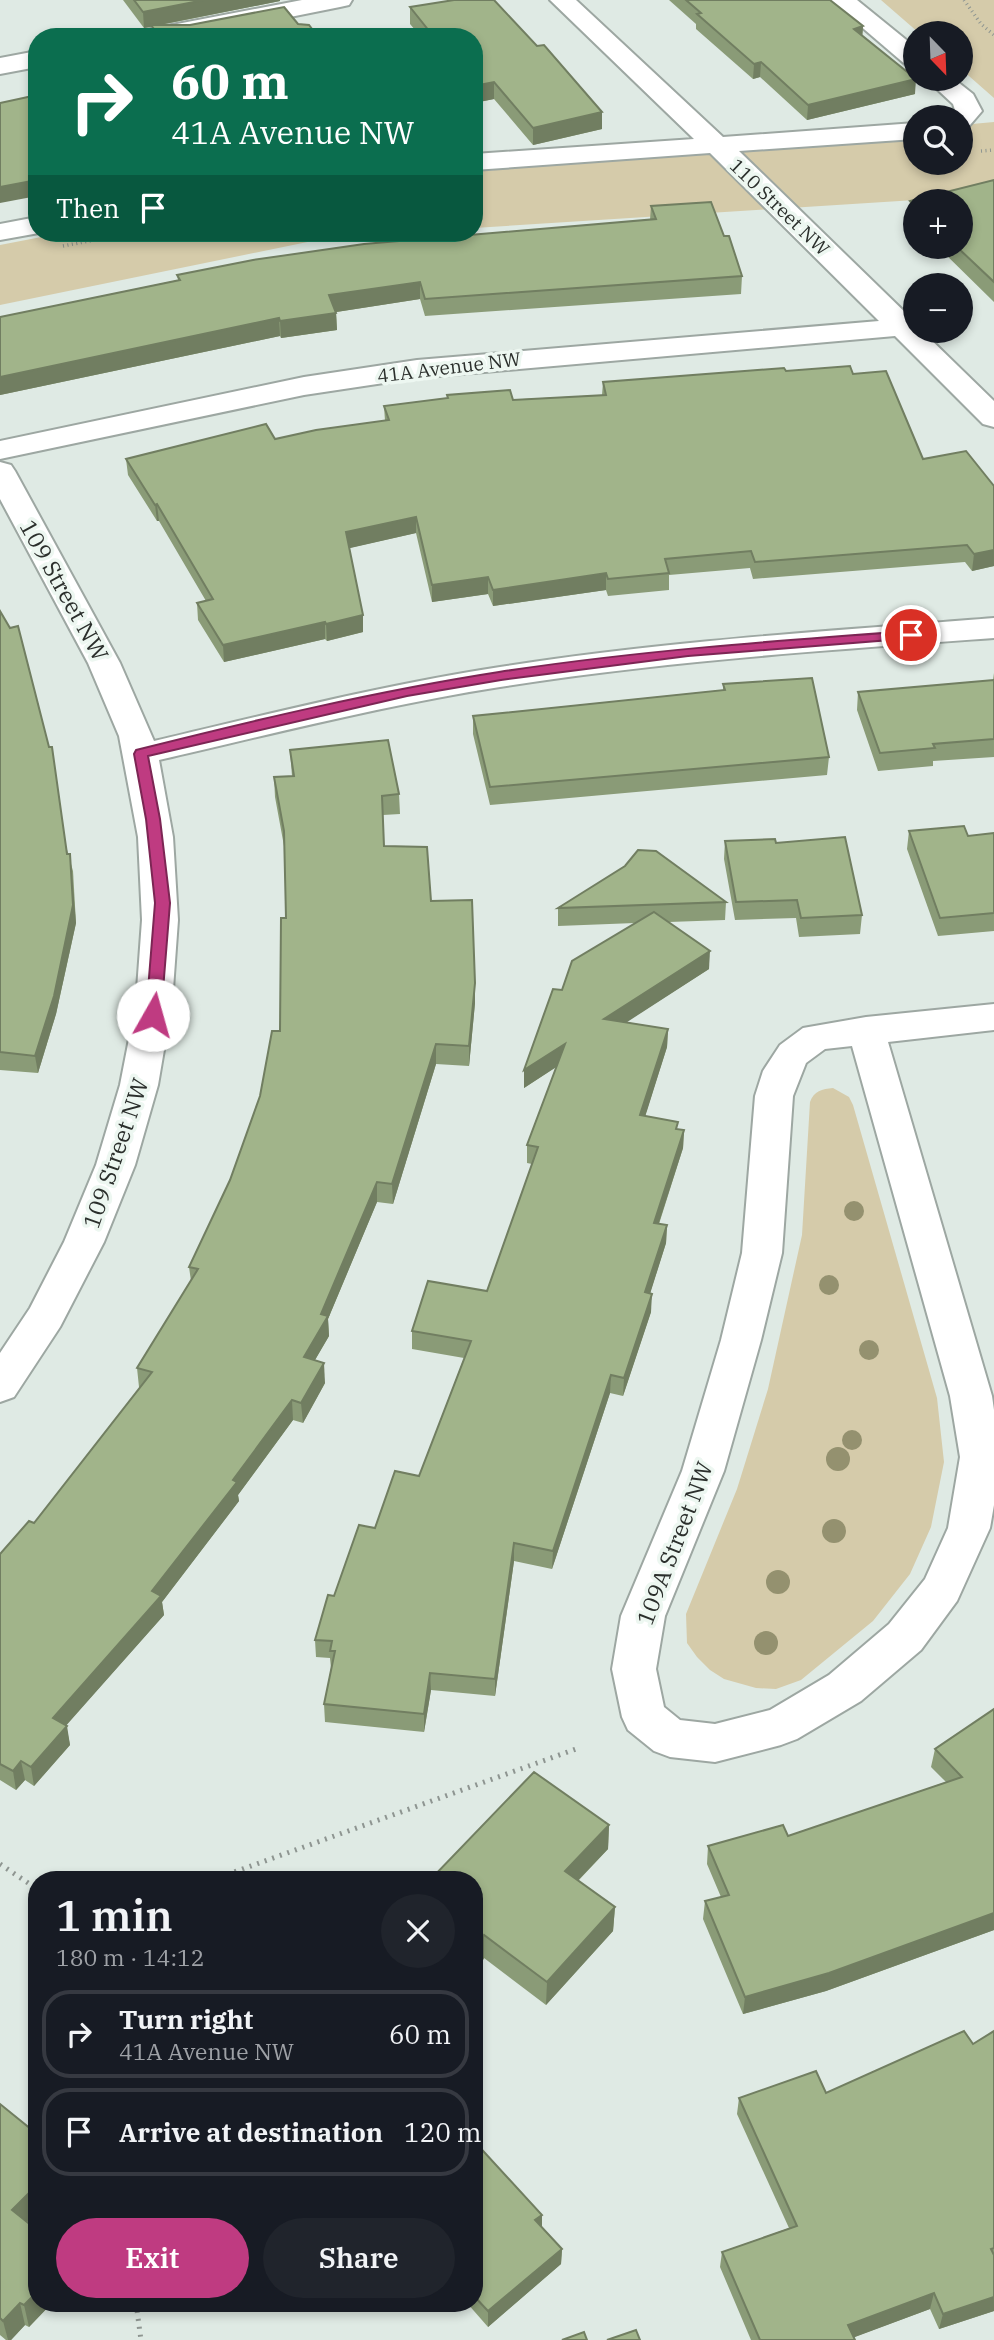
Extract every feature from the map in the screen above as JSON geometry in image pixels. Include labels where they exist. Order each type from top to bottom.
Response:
[{"type":"street","points":[[196,28],[340,0]]},
{"type":"street","name":"110 Street NW","points":[[562,0],[903,326]]},
{"type":"street","points":[[842,0],[903,50]]},
{"type":"street","points":[[292,9],[306,28]]},
{"type":"street","points":[[0,66],[28,61]]},
{"type":"street","points":[[953,91],[966,105]]},
{"type":"street","points":[[483,161],[903,132]]},
{"type":"street","points":[[0,232],[28,227]]},
{"type":"street","name":"41A Avenue NW","points":[[0,450],[304,386],[417,369],[903,327]]},
{"type":"street","name":"110 Street NW","points":[[920,343],[994,418]]},
{"type":"street","name":"109 Street NW","points":[[0,471],[116,683],[141,754],[153,819],[162,903],[157,994],[147,1056],[125,1135],[86,1239],[25,1352],[0,1386]]},
{"type":"street","points":[[141,754],[407,692],[501,676],[688,652],[994,628]]},
{"type":"street","points":[[866,1030],[994,1017]]},
{"type":"street","name":"109A Street NW","points":[[866,1030],[971,1396],[981,1457],[969,1528],[942,1589],[905,1636],[845,1688],[781,1726],[715,1743],[670,1738],[644,1717],[634,1669],[643,1616],[703,1471],[741,1340],[762,1254],[775,1096],[782,1071],[793,1054],[816,1037],[866,1030]]},
{"type":"path","points":[[964,0],[981,24],[994,35]]},
{"type":"path","points":[[237,1871],[576,1749]]},
{"type":"path","points":[[0,1864],[28,1883]]},
{"type":"path","points":[[137,2312],[141,2340]]},
{"type":"shaded area","points":[[881,0],[994,0],[994,98],[973,80],[973,21],[905,21]]},
{"type":"shaded area","points":[[994,122],[994,195],[973,196],[973,189],[903,189],[903,201],[483,227],[483,171],[903,130],[903,175],[973,175],[973,124]]},
{"type":"shaded area","points":[[28,240],[28,242],[307,242],[0,305],[0,245]]},
{"type":"shaded area","points":[[833,1088],[849,1097],[853,1105],[937,1398],[944,1462],[931,1527],[910,1574],[873,1621],[801,1680],[776,1689],[756,1688],[724,1679],[697,1657],[687,1643],[686,1614],[737,1489],[768,1389],[802,1235],[810,1102],[819,1091]]},
{"type":"building","points":[[134,0],[204,0],[143,12]]},
{"type":"building","points":[[454,0],[494,0],[537,46],[544,45],[602,112],[533,128],[494,82],[483,84],[483,28],[427,28],[410,7]]},
{"type":"building","points":[[686,0],[830,0],[863,26],[854,29],[903,69],[903,82],[808,105],[761,62],[754,64],[697,14],[701,13]]},
{"type":"building","points":[[284,7],[298,24],[309,25],[311,28],[153,28],[151,25],[190,25]]},
{"type":"building","points":[[28,97],[28,182],[0,187],[0,103]]},
{"type":"building","points":[[994,180],[994,282],[970,259],[973,259],[973,189],[958,189]]},
{"type":"building","points":[[711,202],[724,236],[729,236],[742,276],[425,299],[420,282],[329,295],[336,313],[280,321],[279,318],[0,377],[0,317],[180,280],[177,275],[253,260],[387,242],[483,242],[483,234],[656,219],[651,206]]},
{"type":"building","points":[[850,366],[853,374],[886,371],[923,459],[966,451],[994,486],[994,550],[974,554],[967,545],[755,562],[751,551],[665,559],[669,573],[608,579],[606,573],[493,590],[488,577],[432,585],[416,517],[346,532],[363,615],[223,645],[197,603],[213,599],[157,504],[155,505],[126,459],[266,424],[275,439],[316,430],[389,420],[384,406],[448,398],[447,395],[510,390],[513,400],[606,395],[603,382],[784,368],[786,371]]},
{"type":"building","points":[[0,611],[10,628],[18,626],[49,747],[52,747],[67,854],[70,854],[73,905],[54,996],[35,1056],[0,1052]]},
{"type":"building","points":[[812,678],[829,757],[490,787],[473,716],[725,690],[723,684]]},
{"type":"building","points":[[994,680],[994,739],[933,744],[935,748],[880,753],[858,692]]},
{"type":"building","points":[[388,740],[399,794],[382,796],[384,846],[427,847],[431,901],[472,900],[475,983],[469,1046],[436,1044],[392,1184],[377,1182],[321,1314],[328,1316],[304,1357],[324,1363],[301,1403],[292,1400],[233,1480],[237,1482],[152,1591],[161,1596],[53,1718],[67,1726],[31,1767],[21,1761],[13,1771],[0,1764],[0,1554],[29,1521],[34,1523],[152,1372],[137,1368],[198,1269],[189,1267],[230,1180],[260,1096],[272,1031],[280,1031],[281,918],[286,918],[284,831],[274,777],[294,776],[290,750]]},
{"type":"building","points":[[964,826],[968,836],[994,833],[994,913],[940,918],[909,831]]},
{"type":"building","points":[[845,837],[862,915],[801,918],[797,900],[736,902],[725,841],[775,839],[776,843]]},
{"type":"building","points":[[638,850],[656,851],[726,902],[558,908],[625,866]]},
{"type":"building","points":[[654,912],[710,951],[604,1019],[668,1029],[640,1115],[678,1122],[676,1129],[684,1130],[654,1223],[667,1225],[645,1292],[652,1294],[624,1378],[611,1375],[553,1551],[514,1543],[495,1679],[430,1673],[424,1714],[324,1704],[335,1651],[330,1651],[332,1641],[315,1640],[328,1595],[334,1596],[359,1525],[375,1528],[395,1471],[419,1476],[471,1341],[412,1331],[428,1281],[487,1291],[538,1147],[527,1145],[565,1044],[524,1070],[553,989],[562,990],[572,961]]},
{"type":"building","points":[[994,1709],[994,1913],[829,1973],[745,1997],[705,1901],[729,1895],[708,1846],[783,1825],[788,1836],[962,1777],[935,1749]]},
{"type":"building","points":[[534,1772],[609,1825],[565,1871],[615,1907],[547,1982],[483,1936],[483,1871],[439,1871]]},
{"type":"building","points":[[964,2031],[973,2044],[994,2031],[994,2248],[991,2249],[994,2255],[994,2297],[943,2314],[934,2293],[848,2325],[855,2340],[760,2340],[722,2252],[797,2226],[739,2098],[816,2071],[826,2093]]},
{"type":"building","points":[[0,2104],[28,2127],[28,2194],[12,2210],[28,2223],[28,2301],[24,2305],[20,2303],[3,2321],[0,2318]]},
{"type":"building","points":[[483,2151],[542,2215],[535,2220],[562,2249],[488,2311],[483,2306]]},
{"type":"building","points":[[636,2330],[640,2340],[607,2340]]},
{"type":"building","points":[[584,2332],[587,2340],[562,2340]]},
{"type":"route","points":[[153,1015],[157,994],[162,903],[153,819],[141,754],[407,692],[501,676],[688,652],[911,635]]}]
